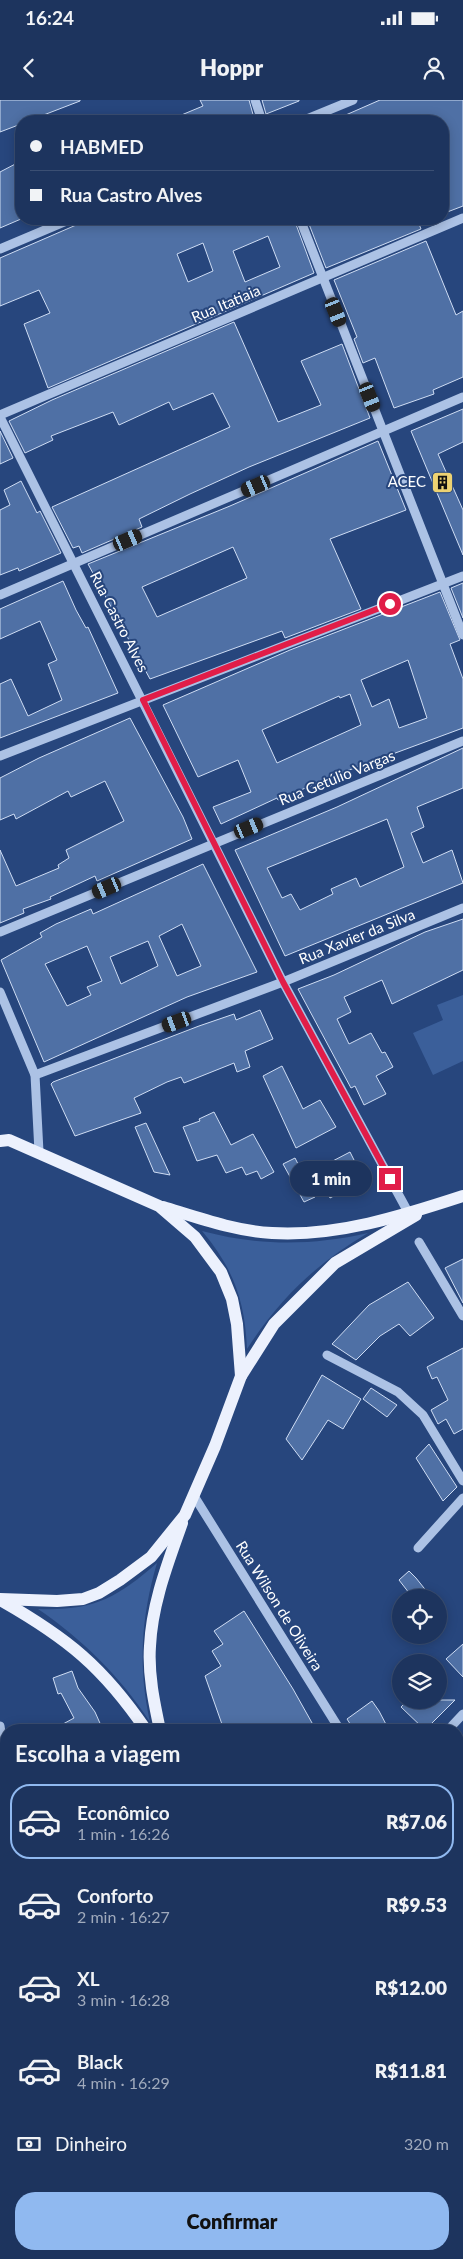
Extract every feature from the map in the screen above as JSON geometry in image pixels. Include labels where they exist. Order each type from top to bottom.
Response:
[{"type":"main road","points":[[3,1138],[39,1152],[159,1206],[226,1226],[271,1233],[308,1233],[336,1229],[432,1206],[463,1196]]},
{"type":"main road","points":[[159,1206],[196,1237],[221,1272],[232,1299],[237,1324],[241,1376]]},
{"type":"main road","points":[[159,1724],[152,1690],[150,1644],[156,1602],[185,1515],[241,1376],[274,1324],[335,1263],[360,1246],[432,1206]]},
{"type":"main road","points":[[0,1599],[58,1601],[83,1599],[100,1593],[135,1571],[151,1557],[185,1515]]},
{"type":"main road","points":[[0,1599],[58,1635],[87,1658],[111,1682],[142,1724]]},
{"type":"street","points":[[254,100],[260,115]]},
{"type":"street","points":[[317,115],[353,100]]},
{"type":"street","name":"Rua Itatiaia","points":[[449,224],[463,218]]},
{"type":"street","points":[[0,249],[57,225]]},
{"type":"street","points":[[302,225],[463,635]]},
{"type":"street","name":"Rua Itatiaia","points":[[0,416],[447,225]]},
{"type":"street","points":[[0,595],[463,396]]},
{"type":"street","name":"Rua Castro Alves","points":[[0,416],[283,982],[408,1212]]},
{"type":"street","points":[[0,756],[463,576]]},
{"type":"street","name":"Rua Getúlio Vargas","points":[[0,932],[463,742]]},
{"type":"street","name":"Rua Xavier da Silva","points":[[35,1074],[283,982],[463,908]]},
{"type":"street","points":[[0,992],[35,1074],[39,1152]]},
{"type":"street","points":[[420,1242],[463,1316]]},
{"type":"street","points":[[327,1355],[398,1392],[423,1415],[463,1481]]},
{"type":"street","name":"Rua Wilson de Oliveira","points":[[194,1496],[336,1724]]},
{"type":"street","points":[[418,1548],[463,1498]]},
{"type":"street","points":[[454,1724],[463,1714]]},
{"type":"shaded area","points":[[463,995],[463,1061],[433,1075],[413,1033],[443,1020],[437,1005]]},
{"type":"shaded area","points":[[202,1231],[264,1242],[305,1242],[368,1233],[332,1256],[301,1283],[272,1314],[247,1349],[243,1315],[235,1286],[222,1258]]},
{"type":"shaded area","points":[[157,1563],[147,1603],[143,1642],[144,1682],[150,1722],[126,1689],[100,1660],[70,1633],[38,1609],[74,1608],[102,1600],[129,1586]]},
{"type":"building","points":[[0,100],[80,100],[44,115],[15,115],[15,126],[0,132]]},
{"type":"building","points":[[200,100],[249,100],[253,115],[181,115],[203,106]]},
{"type":"building","points":[[262,100],[299,100],[299,101],[266,114]]},
{"type":"building","points":[[380,100],[463,100],[463,206],[449,211],[449,115],[346,115]]},
{"type":"building","points":[[15,164],[15,222],[0,228],[0,172]]},
{"type":"building","points":[[76,225],[296,225],[314,273],[48,388],[24,324],[50,313],[39,290],[0,306],[0,258]],"holes":[[[268,236],[280,267],[245,282],[233,251]],[[203,243],[213,271],[188,282],[177,254]]]},
{"type":"building","points":[[309,225],[419,225],[421,229],[326,268]]},
{"type":"building","points":[[426,241],[456,315],[463,311],[463,377],[433,390],[434,394],[394,408],[375,358],[363,363],[354,339],[357,337],[334,280]]},
{"type":"building","points":[[234,322],[278,422],[321,405],[301,361],[342,344],[370,418],[249,467],[190,494],[139,519],[142,527],[82,553],[79,546],[73,548],[52,507],[230,427],[213,393],[173,410],[169,402],[119,425],[113,412],[51,436],[53,440],[25,453],[9,421],[52,400]]},
{"type":"building","name":"ACEC","points":[[463,409],[463,442],[438,454],[463,510],[463,555],[411,431]]},
{"type":"building","points":[[0,431],[13,458],[0,464]]},
{"type":"building","points":[[378,441],[406,510],[330,539],[361,609],[285,638],[282,631],[150,679],[88,564],[230,506]],"holes":[[[233,547],[247,578],[157,617],[142,587]]]},
{"type":"building","points":[[21,481],[37,513],[40,511],[61,553],[19,571],[18,568],[0,575],[0,510],[10,505],[4,490]]},
{"type":"building","points":[[63,581],[76,610],[86,628],[88,627],[118,693],[0,738],[0,684],[11,679],[28,716],[62,700],[48,664],[57,660],[40,621],[0,639],[0,609]]},
{"type":"building","points":[[463,583],[463,618],[451,588]]},
{"type":"building","points":[[440,592],[460,640],[450,644],[463,679],[463,728],[333,776],[278,800],[277,798],[221,824],[213,807],[251,792],[238,760],[198,777],[163,705],[290,650]],"holes":[[[408,660],[427,718],[399,728],[389,699],[372,707],[361,680]],[[350,694],[361,725],[277,763],[262,730],[339,696],[340,698]]]},
{"type":"building","points":[[130,718],[183,817],[192,839],[97,881],[95,876],[50,897],[51,899],[23,909],[24,913],[0,923],[0,850],[16,886],[59,868],[58,865],[69,858],[66,850],[124,821],[105,781],[71,797],[68,791],[16,819],[14,814],[0,820],[0,778],[39,758]]},
{"type":"building","points":[[463,748],[463,788],[417,807],[424,827],[411,833],[423,863],[452,850],[463,883],[285,956],[235,850],[337,807]],"holes":[[[387,819],[404,867],[360,887],[356,878],[331,889],[333,894],[300,910],[291,894],[282,898],[267,868]]]},
{"type":"building","points":[[203,864],[257,972],[187,997],[44,1062],[1,960],[42,937],[40,933],[56,924],[91,909],[93,914]],"holes":[[[182,924],[201,966],[177,976],[159,936]],[[148,941],[158,966],[121,984],[110,957]],[[87,946],[102,981],[87,987],[91,995],[67,1006],[45,964]]]},
{"type":"building","points":[[463,919],[463,970],[392,1004],[382,980],[344,997],[351,1012],[337,1019],[349,1044],[371,1033],[382,1053],[385,1052],[393,1067],[376,1076],[386,1094],[364,1105],[355,1086],[351,1088],[298,989],[334,975],[425,932]]},
{"type":"building","points":[[260,1010],[273,1039],[245,1051],[250,1067],[237,1072],[234,1063],[184,1083],[181,1077],[167,1082],[134,1098],[141,1113],[75,1136],[51,1084],[53,1082],[199,1026],[234,1014],[236,1020]]},
{"type":"building","points":[[282,1066],[303,1109],[320,1100],[336,1127],[296,1148],[263,1076]]},
{"type":"building","points":[[214,1112],[231,1145],[253,1134],[274,1172],[261,1179],[257,1171],[246,1175],[242,1167],[226,1173],[217,1155],[197,1161],[183,1127],[200,1121],[199,1119]]},
{"type":"building","points":[[146,1123],[170,1175],[154,1172],[135,1127]]},
{"type":"building","points":[[350,1152],[364,1180],[330,1198],[324,1184],[311,1190],[315,1197],[304,1202],[283,1164],[295,1158],[304,1176]]},
{"type":"building","points":[[463,1259],[463,1303],[445,1268]]},
{"type":"building","points":[[408,1282],[434,1318],[410,1336],[399,1324],[380,1336],[356,1360],[332,1344],[369,1305]]},
{"type":"building","points":[[463,1348],[463,1429],[454,1434],[446,1419],[438,1424],[431,1410],[448,1400],[437,1377],[432,1379],[427,1367]]},
{"type":"building","points":[[322,1375],[361,1399],[343,1429],[328,1420],[302,1460],[286,1439]]},
{"type":"building","points":[[371,1388],[397,1405],[387,1417],[363,1399]]},
{"type":"building","points":[[429,1444],[457,1487],[443,1501],[416,1458]]},
{"type":"building","points":[[409,1571],[425,1589],[406,1589],[399,1580]]},
{"type":"building","points":[[244,1611],[313,1724],[222,1724],[205,1676],[221,1666],[212,1651],[223,1644],[214,1631]]},
{"type":"building","points":[[463,1644],[463,1677],[447,1660]]},
{"type":"building","points":[[72,1671],[78,1688],[95,1712],[100,1724],[63,1724],[74,1718],[61,1693],[58,1694],[53,1678]]},
{"type":"building","points":[[447,1700],[455,1700],[447,1708]]},
{"type":"building","points":[[372,1701],[386,1724],[350,1724],[347,1719]]},
{"type":"building","points":[[403,1709],[446,1709],[431,1724],[419,1724]]},
{"type":"place","name":"ACEC","points":[[442,482]]},
{"type":"route","points":[[390,604],[143,700],[283,982],[390,1179]]}]
